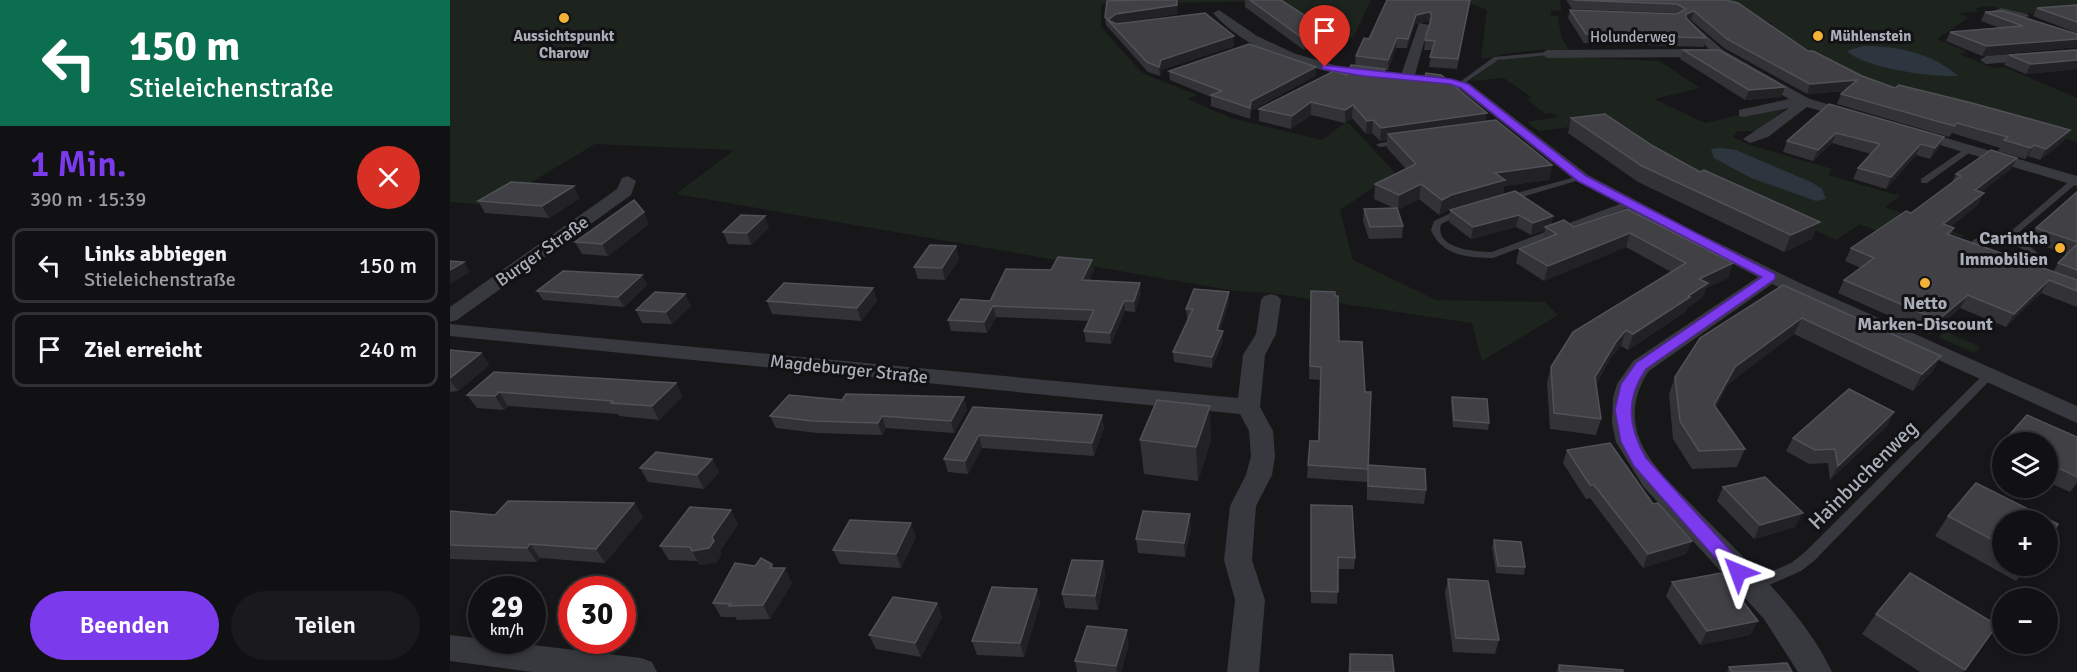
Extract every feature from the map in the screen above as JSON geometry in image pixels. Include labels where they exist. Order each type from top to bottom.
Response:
[{"type":"street","points":[[1212,13],[1254,46],[1343,71],[1460,84],[1510,127],[1582,178],[1628,204],[1770,277],[2077,415]]},
{"type":"street","points":[[2019,18],[2037,25]]},
{"type":"street","points":[[1684,21],[1719,53],[1803,101],[1868,120]]},
{"type":"street","points":[[1407,78],[1422,25]]},
{"type":"street","name":"Holunderweg","points":[[1547,54],[1719,53]]},
{"type":"street","points":[[1986,60],[2077,53]]},
{"type":"street","points":[[1327,80],[1343,71]]},
{"type":"street","points":[[1744,113],[1803,101]]},
{"type":"street","points":[[1750,139],[1763,134],[1803,101]]},
{"type":"street","points":[[1898,128],[2076,180]]},
{"type":"street","name":"Burger Straße","points":[[450,316],[625,191],[628,181]]},
{"type":"street","points":[[1770,277],[1641,366],[1628,384],[1622,410],[1628,442],[1640,462],[1724,558],[1753,586],[1790,632],[1816,672]]},
{"type":"street","points":[[1243,672],[1250,600],[1238,560],[1243,506],[1259,475],[1263,456],[1261,431],[1248,407],[1254,355],[1266,334],[1271,300]]},
{"type":"street","name":"Magdeburger Straße","points":[[450,330],[1248,407]]},
{"type":"street","points":[[450,648],[515,664],[641,672]]},
{"type":"lane","points":[[1460,84],[1496,58],[1547,54]]},
{"type":"lane","points":[[1380,145],[1414,140]]},
{"type":"lane","points":[[1924,181],[1972,148]]},
{"type":"lane","points":[[1496,202],[1582,178]]},
{"type":"lane","points":[[2004,241],[2076,180]]},
{"type":"lane","points":[[1474,208],[1443,218],[1437,223],[1435,230],[1439,239],[1454,250],[1475,255],[1493,255],[1628,204]]},
{"type":"lane","points":[[2006,265],[2024,267],[2038,262],[2029,250],[2004,241],[1981,239],[1976,241],[1973,247],[1988,259],[2036,276]]},
{"type":"lane","name":"Hainbuchenweg","points":[[1753,586],[1796,567],[1809,557],[1989,375]]},
{"type":"shaded area","points":[[450,0],[1371,0],[1353,38],[1324,29],[1283,1],[1101,4],[1101,27],[1142,73],[1197,95],[1187,99],[1231,118],[1322,140],[1345,123],[1349,123],[1395,173],[1340,210],[1353,260],[1436,300],[1545,302],[1558,315],[1482,361],[1472,323],[1270,293],[1235,291],[676,194],[734,150],[595,144],[493,205],[450,202]]},
{"type":"shaded area","points":[[1445,0],[1560,0],[1561,11],[1551,10],[1551,16],[1558,16],[1561,37],[1570,51],[1538,50],[1481,58],[1487,10],[1467,2]]},
{"type":"shaded area","points":[[1701,0],[2077,0],[2077,13],[2062,11],[2021,13],[1987,6],[1975,9],[1980,11],[1959,13],[1968,18],[1937,39],[1967,52],[1959,54],[1994,68],[2004,67],[2077,98],[2077,142],[1970,111],[1868,87],[1796,50],[1767,25],[1773,24],[1740,8]]},
{"type":"shaded area","points":[[1863,46],[1888,47],[1914,52],[1938,62],[1958,76],[1900,71],[1869,63],[1847,51]]},
{"type":"shaded area","points":[[1521,55],[1659,61],[1700,88],[1654,99],[1705,123],[1786,108],[1757,131],[1738,131],[1733,137],[1750,145],[1832,169],[1828,175],[1900,196],[1885,207],[1965,236],[1960,237],[1899,215],[1877,231],[1860,224],[1836,240],[1667,163],[1608,122],[1539,131],[1527,122],[1558,117],[1552,113],[1546,114],[1526,99],[1531,97],[1504,78],[1470,81],[1494,62]]},
{"type":"shaded area","points":[[1711,149],[1736,150],[1811,182],[1822,189],[1826,199],[1816,201],[1751,178],[1714,158]]},
{"type":"shaded area","points":[[1945,331],[1981,347],[1974,353],[1938,337]]},
{"type":"building","points":[[1177,0],[1177,5],[1116,14],[1108,20],[1116,24],[1205,13],[1234,36],[1161,60],[1159,67],[1147,62],[1105,17],[1107,1]]},
{"type":"building","points":[[1250,0],[1281,0],[1313,21],[1336,28],[1305,40]]},
{"type":"building","points":[[1387,0],[1470,0],[1458,59],[1430,57],[1435,41],[1425,40],[1432,16],[1430,12],[1416,15],[1408,39],[1397,38],[1388,60],[1356,56],[1364,38],[1369,39]]},
{"type":"building","points":[[1573,0],[1726,0],[1738,3],[1808,51],[1813,51],[1862,76],[1895,88],[1899,85],[2070,130],[2046,149],[2034,145],[2031,148],[2004,140],[2008,137],[1957,123],[1954,126],[1841,94],[1857,80],[1810,84],[1727,39],[1694,11],[1686,14],[1686,18],[1706,38],[1586,34],[1570,10],[1677,14],[1686,9],[1677,4]]},
{"type":"building","points":[[2077,5],[2077,22],[2037,8]]},
{"type":"building","points":[[2003,11],[2077,34],[2077,39],[1987,46],[1950,32],[2023,26],[1985,12]]},
{"type":"building","points":[[1249,44],[1316,67],[1251,101],[1250,108],[1211,95],[1222,91],[1169,71]]},
{"type":"building","points":[[1683,50],[1719,50],[1785,87],[1749,90]]},
{"type":"building","points":[[2077,50],[2077,60],[2031,64],[2009,55]]},
{"type":"building","points":[[1351,65],[1385,69],[1383,73],[1425,77],[1426,73],[1441,75],[1487,113],[1381,128],[1373,120],[1367,121],[1353,105],[1345,110],[1311,102],[1292,116],[1259,109],[1334,71],[1347,75]]},
{"type":"building","points":[[1829,104],[1944,137],[1935,148],[1921,144],[1891,177],[1858,168],[1880,144],[1836,133],[1818,150],[1787,141]]},
{"type":"building","points":[[1605,114],[1653,146],[1700,172],[1704,170],[1820,222],[1791,235],[1642,166],[1571,118]]},
{"type":"building","points":[[1496,120],[1552,165],[1495,173],[1505,180],[1451,195],[1442,200],[1421,184],[1399,195],[1375,184],[1416,164],[1388,134]]},
{"type":"building","points":[[1991,150],[2017,158],[1975,190],[1984,193],[1943,224],[1954,228],[1947,234],[2077,280],[2077,291],[2049,280],[2014,314],[1968,295],[1938,320],[1844,280],[1874,258],[1851,248],[1906,211],[1911,213],[1961,176],[1956,174]]},
{"type":"building","points":[[511,182],[574,186],[542,206],[478,201]]},
{"type":"building","points":[[1515,191],[1553,216],[1533,223],[1519,215],[1473,227],[1450,210]]},
{"type":"building","points":[[2077,192],[2077,242],[2036,228]]},
{"type":"building","points":[[634,200],[644,212],[602,244],[575,242]]},
{"type":"building","points":[[1397,208],[1403,226],[1370,227],[1364,209]]},
{"type":"building","points":[[1627,209],[1733,263],[1699,279],[1708,283],[1633,334],[1626,330],[1595,377],[1601,419],[1554,413],[1551,367],[1573,332],[1686,263],[1630,233],[1548,266],[1519,249],[1557,234],[1545,227],[1564,220],[1574,227]]},
{"type":"building","points":[[741,215],[765,216],[747,233],[723,232]]},
{"type":"building","points":[[2077,244],[2077,270],[2058,263]]},
{"type":"building","points":[[930,245],[956,246],[942,268],[914,267]]},
{"type":"building","points":[[1058,257],[1092,260],[1082,280],[1140,283],[1134,301],[1124,301],[1110,333],[1084,331],[1094,310],[993,306],[984,322],[948,320],[961,299],[990,301],[1006,269],[1051,270]]},
{"type":"building","points":[[450,261],[464,262],[450,270]]},
{"type":"building","points":[[563,271],[642,275],[618,297],[537,291]]},
{"type":"building","points":[[784,283],[873,288],[857,308],[767,301]]},
{"type":"building","points":[[1783,285],[1941,356],[1922,374],[1802,318],[1735,367],[1714,405],[1745,449],[1699,451],[1680,421],[1675,377],[1700,338]]},
{"type":"building","points":[[1194,289],[1229,292],[1217,330],[1223,331],[1212,357],[1173,352],[1193,309],[1186,309]]},
{"type":"building","points":[[1311,291],[1335,292],[1335,296],[1338,296],[1339,341],[1362,342],[1365,392],[1371,392],[1368,469],[1308,465],[1310,441],[1319,441],[1321,367],[1310,366]]},
{"type":"building","points":[[655,292],[685,294],[666,312],[636,310]]},
{"type":"building","points":[[450,350],[481,353],[450,378]]},
{"type":"building","points":[[494,372],[676,383],[652,406],[499,392],[495,396],[467,395]]},
{"type":"building","points":[[1849,389],[1894,412],[1838,466],[1835,449],[1815,450],[1793,438]]},
{"type":"building","points":[[846,394],[964,397],[951,421],[882,416],[878,423],[812,421],[770,416],[789,395],[842,400]]},
{"type":"building","points":[[1452,397],[1487,399],[1489,423],[1454,420]]},
{"type":"building","points":[[1157,400],[1210,406],[1196,447],[1140,440]]},
{"type":"building","points":[[973,407],[1102,415],[1092,443],[979,435],[965,461],[944,459]]},
{"type":"building","points":[[2027,415],[2077,437],[2077,477],[2058,468],[2058,432],[2012,432]]},
{"type":"building","points":[[1610,443],[1653,504],[1658,503],[1692,541],[1648,554],[1594,485],[1590,485],[1567,450]]},
{"type":"building","points":[[656,452],[712,459],[697,475],[640,468]]},
{"type":"building","points":[[1368,465],[1425,469],[1426,490],[1368,486]]},
{"type":"building","points":[[1765,477],[1803,513],[1760,525],[1723,487]]},
{"type":"building","points":[[1976,483],[1992,491],[1992,498],[2006,498],[2030,510],[1992,510],[1992,540],[1948,516]]},
{"type":"building","points":[[508,501],[634,503],[596,549],[530,544],[527,548],[450,545],[450,511],[495,515]]},
{"type":"building","points":[[1311,505],[1352,506],[1355,558],[1338,557],[1338,592],[1311,591]]},
{"type":"building","points":[[690,507],[731,510],[712,537],[714,541],[709,548],[692,551],[690,547],[660,546]]},
{"type":"building","points":[[1143,511],[1190,514],[1184,543],[1136,539]]},
{"type":"building","points":[[850,520],[911,523],[896,554],[833,550]]},
{"type":"building","points":[[1494,540],[1521,542],[1525,567],[1498,566]]},
{"type":"building","points":[[761,558],[772,564],[770,568],[785,568],[763,605],[729,606],[731,604],[713,603],[735,563],[755,566]]},
{"type":"building","points":[[1072,560],[1103,561],[1095,596],[1062,594]]},
{"type":"building","points":[[1721,573],[1758,621],[1707,631],[1672,582]]},
{"type":"building","points":[[1910,573],[1992,622],[1992,632],[1965,670],[1876,614]]},
{"type":"building","points":[[1448,579],[1488,581],[1499,640],[1456,638]]},
{"type":"building","points":[[992,587],[1037,589],[1020,643],[972,641]]},
{"type":"building","points":[[893,597],[937,603],[915,643],[869,635]]},
{"type":"building","points":[[1087,626],[1127,630],[1116,666],[1075,661]]},
{"type":"building","points":[[1350,654],[1392,655],[1394,672],[1350,672]]},
{"type":"building","points":[[1787,663],[1792,672],[1732,672],[1729,667]]},
{"type":"building","points":[[1559,665],[1623,670],[1623,672],[1560,672]]},
{"type":"place","name":"Aussichtspunkt Charow","points":[[564,18]]},
{"type":"place","name":"Mühlenstein","points":[[1818,36]]},
{"type":"place","name":"Carintha Immobilien","points":[[2060,248]]},
{"type":"place","name":"Netto Marken-Discount","points":[[1925,283]]},
{"type":"route","points":[[1325,67],[1364,74],[1460,84],[1582,178],[1608,194],[1770,277],[1641,366],[1628,384],[1622,410],[1628,442],[1652,479],[1738,572]]}]
